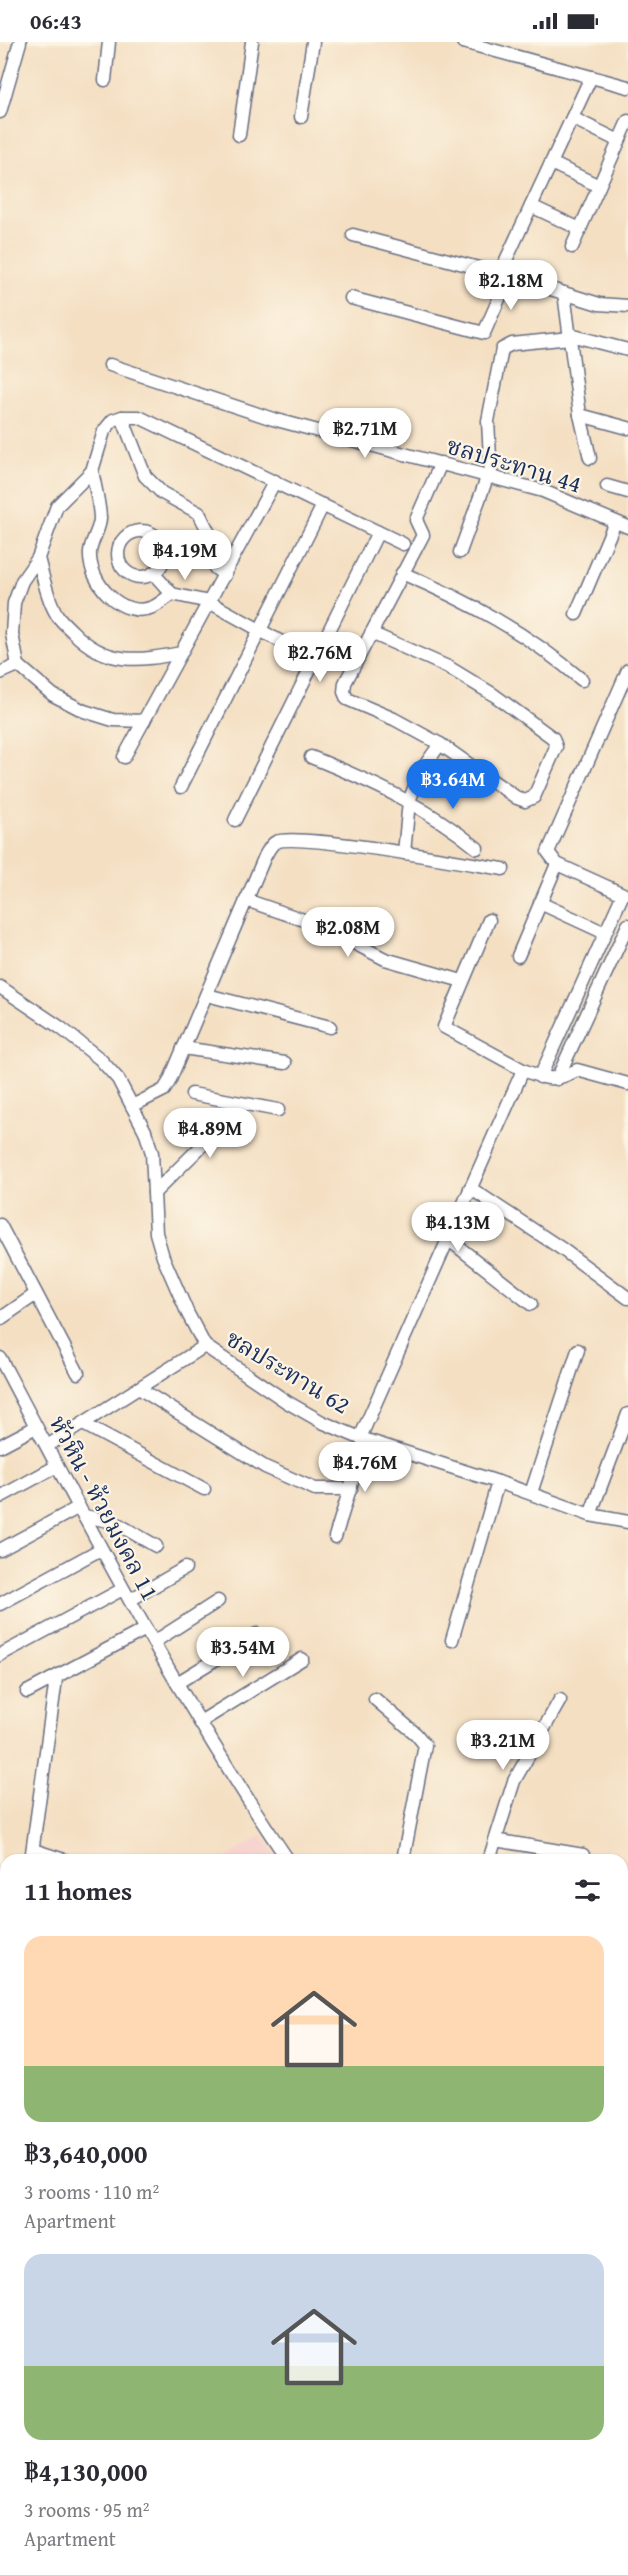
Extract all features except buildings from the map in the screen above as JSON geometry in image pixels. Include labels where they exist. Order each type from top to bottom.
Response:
[{"type":"street","points":[[0,112],[20,42]]},
{"type":"street","points":[[105,80],[109,42]]},
{"type":"street","points":[[239,135],[252,42]]},
{"type":"street","points":[[301,117],[314,42]]},
{"type":"street","points":[[463,42],[485,45],[628,87]]},
{"type":"street","points":[[351,298],[484,333],[531,206],[591,77]]},
{"type":"street","points":[[572,118],[619,141]]},
{"type":"street","points":[[572,247],[628,121]]},
{"type":"street","points":[[551,163],[599,186]]},
{"type":"street","points":[[531,206],[580,229]]},
{"type":"street","points":[[354,235],[505,275],[599,304],[628,306]]},
{"type":"street","points":[[564,293],[580,415],[590,458]]},
{"type":"street","points":[[460,552],[489,476],[488,421],[502,349],[512,344],[570,336],[628,350]]},
{"type":"street","name":"ชลประทาน 44","points":[[110,365],[273,419],[543,491],[628,527]]},
{"type":"street","points":[[580,415],[628,428]]},
{"type":"street","points":[[122,417],[145,476],[162,493],[199,513],[210,535],[215,568],[225,575]]},
{"type":"street","points":[[172,594],[152,608],[131,608],[115,601],[100,584],[91,566],[90,553],[101,520],[92,471],[104,431],[113,420],[122,417],[139,417],[403,544]]},
{"type":"street","points":[[372,633],[448,667],[494,695],[553,738],[556,747],[534,797],[525,801],[518,798],[440,744],[394,719],[348,699],[344,692],[345,683],[423,535],[416,520],[441,463]]},
{"type":"street","points":[[92,471],[57,506],[38,558],[22,581],[15,603],[12,634],[18,665],[53,696],[84,711],[113,720],[144,721]]},
{"type":"street","points":[[124,757],[275,481]]},
{"type":"street","points":[[607,486],[628,492]]},
{"type":"street","points":[[181,787],[323,505]]},
{"type":"street","points":[[576,614],[615,522]]},
{"type":"street","points":[[235,820],[378,532]]},
{"type":"street","points":[[38,558],[57,616],[84,644],[113,658],[144,660],[181,653]]},
{"type":"street","points":[[153,573],[172,594],[209,602],[314,660]]},
{"type":"street","points":[[402,573],[453,595],[511,627],[556,658],[582,680]]},
{"type":"street","points":[[0,673],[18,665]]},
{"type":"street","points":[[540,1077],[623,894],[557,864],[548,852],[625,684],[628,670]]},
{"type":"street","points":[[404,853],[409,801],[421,771],[440,744]]},
{"type":"street","points":[[311,757],[409,801],[448,825],[477,848]]},
{"type":"street","points":[[132,1106],[164,1090],[207,995],[265,856],[276,842],[286,839],[404,853],[503,869]]},
{"type":"street","points":[[518,956],[557,864]]},
{"type":"street","points":[[246,900],[321,926],[385,959],[462,981]]},
{"type":"street","points":[[540,903],[605,933]]},
{"type":"street","points":[[489,920],[444,1027],[523,1070],[548,1080],[577,1070],[628,1084]]},
{"type":"street","points":[[556,1079],[625,939],[628,925]]},
{"type":"street","name":"ชลประทาน 62","points":[[0,987],[61,1028],[100,1059],[118,1079],[145,1131],[152,1153],[156,1233],[163,1257],[205,1346],[286,1402],[322,1422],[363,1439],[531,1493],[590,1515],[628,1522]]},
{"type":"street","points":[[207,995],[330,1027]]},
{"type":"street","points":[[183,1048],[285,1063]]},
{"type":"street","points":[[335,1536],[351,1489],[363,1439],[523,1070]]},
{"type":"street","points":[[192,1094],[278,1110]]},
{"type":"street","points":[[154,1193],[244,1104]]},
{"type":"street","points":[[470,1188],[562,1249],[628,1298]]},
{"type":"street","points":[[0,1225],[78,1373]]},
{"type":"street","points":[[448,1239],[531,1304]]},
{"type":"street","points":[[0,1318],[36,1293]]},
{"type":"street","points":[[47,1446],[205,1346]]},
{"type":"street","points":[[531,1493],[578,1350]]},
{"type":"street","name":"หัวหิน - ห้วยมงคล 11","points":[[0,1358],[126,1595],[200,1722],[284,1854]]},
{"type":"street","points":[[140,1389],[265,1467],[315,1489],[351,1489]]},
{"type":"street","points":[[590,1515],[628,1414]]},
{"type":"street","points":[[83,1424],[204,1490]]},
{"type":"street","points":[[0,1446],[36,1426]]},
{"type":"street","points":[[0,1497],[57,1466]]},
{"type":"street","points":[[452,1640],[498,1482]]},
{"type":"street","points":[[0,1550],[81,1512],[114,1522],[156,1546]]},
{"type":"street","points":[[0,1604],[101,1549]]},
{"type":"street","points":[[0,1655],[185,1568]]},
{"type":"street","points":[[154,1642],[218,1601]]},
{"type":"street","points":[[27,1692],[56,1679],[146,1629]]},
{"type":"street","points":[[177,1683],[257,1634]]},
{"type":"street","points":[[200,1722],[302,1659]]},
{"type":"street","points":[[32,1854],[56,1679]]},
{"type":"street","points":[[375,1700],[423,1740],[425,1750],[404,1854]]},
{"type":"street","points":[[491,1854],[514,1781],[560,1700]]},
{"type":"street","points":[[495,1840],[577,1854]]},
{"type":"shaded area","points":[[262,1835],[275,1854],[233,1854]]}]
